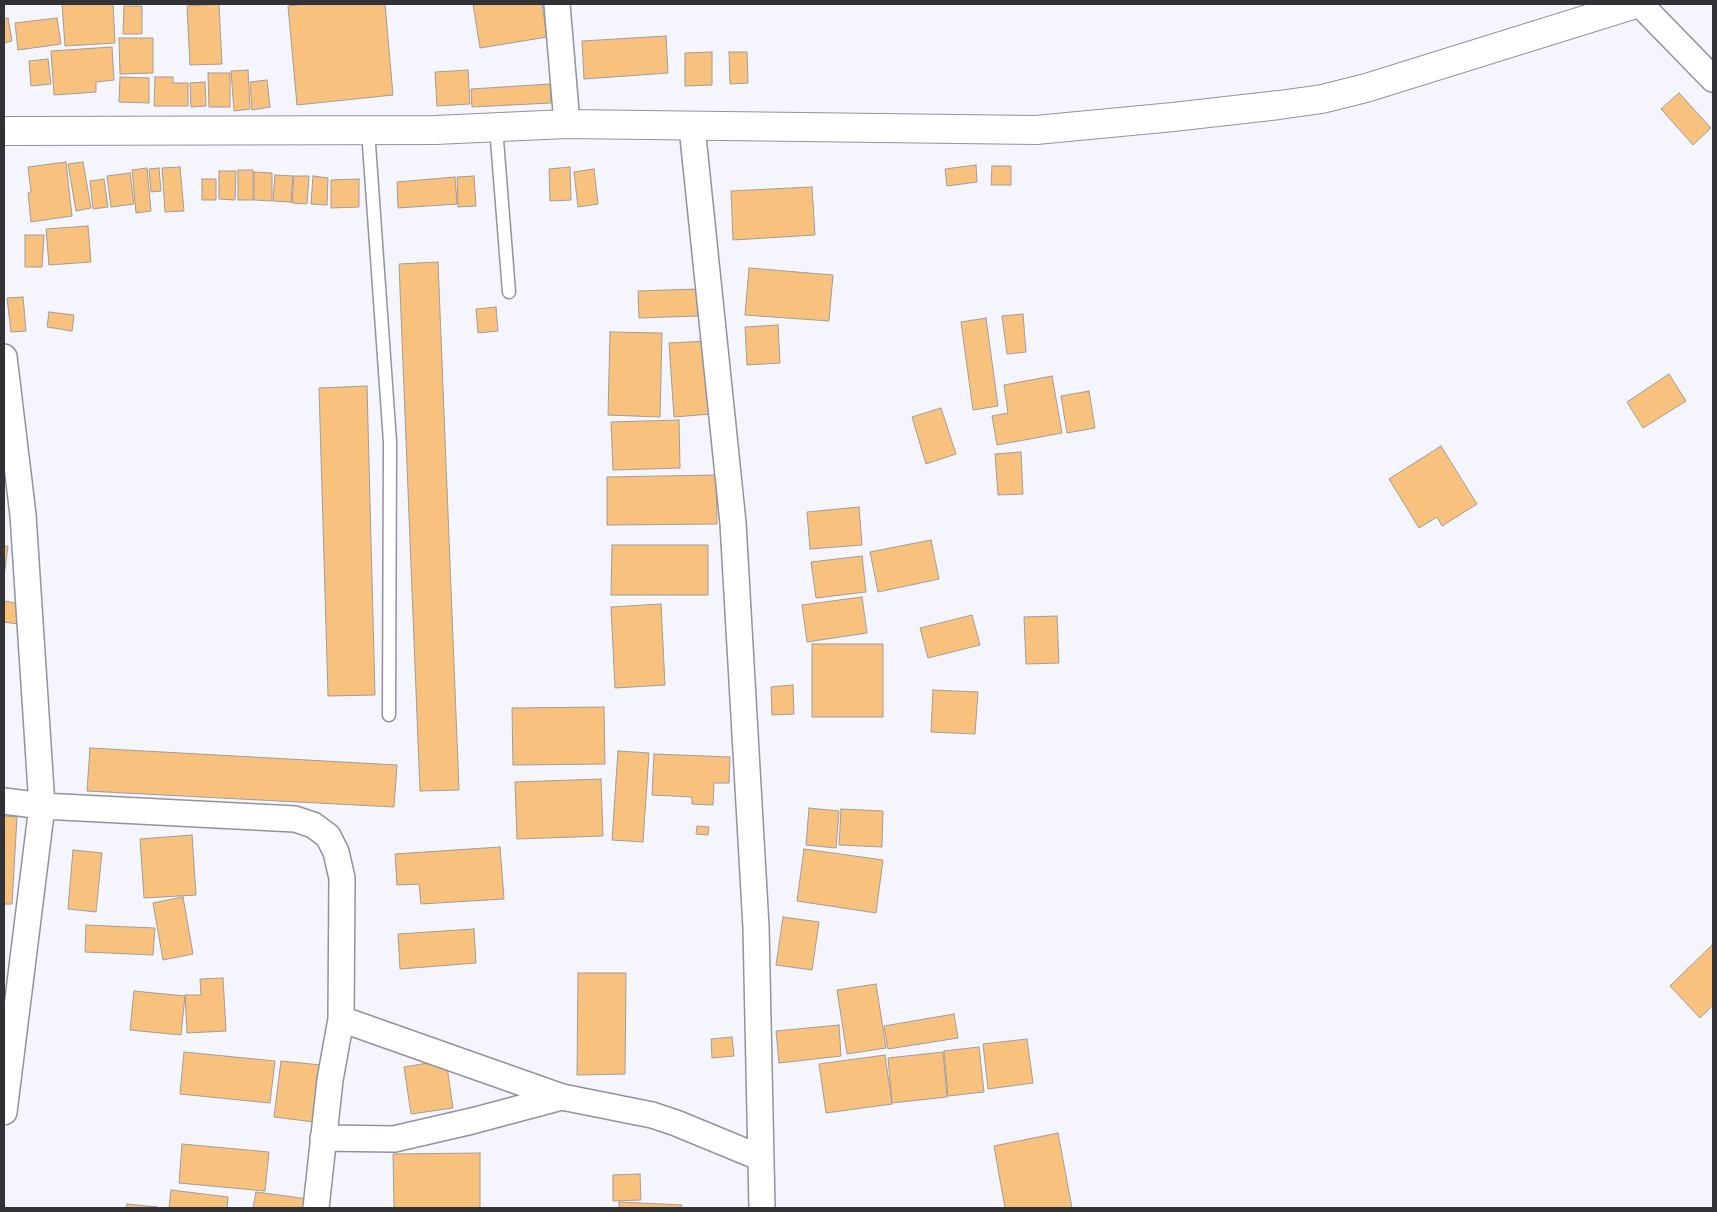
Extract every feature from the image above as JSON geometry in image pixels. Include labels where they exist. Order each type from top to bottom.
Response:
[{"type":"street","points":[[557,4],[567,124]]},
{"type":"street","points":[[4,131],[435,130],[567,124],[1036,130],[1280,105],[1322,98],[1366,88],[1636,4]]},
{"type":"street","points":[[1640,4],[1713,79]]},
{"type":"street","points":[[692,127],[733,523],[756,926],[762,1208]]},
{"type":"street","points":[[4,357],[6,406],[23,516],[42,806],[4,1112]]},
{"type":"street","points":[[4,801],[42,806],[295,819],[313,825],[328,836],[336,852],[342,878],[341,1019],[330,1080],[316,1208]]},
{"type":"street","points":[[341,1019],[562,1097],[652,1115],[761,1158]]},
{"type":"street","points":[[323,1138],[394,1139],[472,1122],[562,1097]]},
{"type":"lane","points":[[496,127],[509,292]]},
{"type":"lane","points":[[368,130],[390,442],[389,715]]},
{"type":"building","points":[[62,4],[113,4],[115,43],[65,46]]},
{"type":"building","points":[[219,4],[222,64],[190,65],[187,6]]},
{"type":"building","points":[[306,4],[385,4],[393,95],[297,105],[288,6]]},
{"type":"building","points":[[473,4],[542,4],[547,37],[480,48]]},
{"type":"building","points":[[124,6],[142,6],[142,34],[123,34]]},
{"type":"building","points":[[8,18],[12,41],[4,43],[4,19]]},
{"type":"building","points":[[57,18],[61,44],[18,50],[15,23]]},
{"type":"building","points":[[666,36],[668,73],[584,79],[582,41]]},
{"type":"building","points":[[119,38],[153,38],[153,73],[120,74]]},
{"type":"building","points":[[112,47],[114,80],[96,82],[96,92],[54,95],[51,51]]},
{"type":"building","points":[[712,52],[712,85],[685,86],[685,53]]},
{"type":"building","points":[[729,52],[747,52],[748,83],[730,84]]},
{"type":"building","points":[[48,59],[51,84],[31,86],[29,61]]},
{"type":"building","points":[[248,70],[250,109],[234,111],[231,71]]},
{"type":"building","points":[[468,70],[470,104],[437,106],[435,72]]},
{"type":"building","points":[[208,73],[230,73],[230,107],[209,107]]},
{"type":"building","points":[[120,77],[149,78],[149,103],[119,102]]},
{"type":"building","points":[[155,77],[173,77],[173,83],[188,83],[188,106],[154,106]]},
{"type":"building","points":[[267,80],[270,107],[252,110],[250,82]]},
{"type":"building","points":[[205,82],[206,106],[191,107],[190,83]]},
{"type":"building","points":[[550,84],[551,103],[472,107],[471,89]]},
{"type":"building","points":[[1679,93],[1711,128],[1693,145],[1661,109]]},
{"type":"building","points":[[66,162],[72,216],[31,222],[28,193],[31,192],[28,167]]},
{"type":"building","points":[[83,162],[91,208],[76,211],[68,164]]},
{"type":"building","points":[[976,165],[977,182],[947,186],[945,169]]},
{"type":"building","points":[[992,166],[1011,166],[1011,185],[991,185]]},
{"type":"building","points":[[180,167],[184,211],[165,212],[162,168]]},
{"type":"building","points":[[570,167],[571,200],[550,201],[549,169]]},
{"type":"building","points":[[147,168],[151,211],[136,213],[132,170]]},
{"type":"building","points":[[159,168],[161,191],[151,192],[149,169]]},
{"type":"building","points":[[594,169],[598,204],[578,207],[574,172]]},
{"type":"building","points":[[238,170],[253,170],[253,200],[238,200]]},
{"type":"building","points":[[219,171],[236,171],[235,200],[219,199]]},
{"type":"building","points":[[254,172],[272,173],[272,201],[254,200]]},
{"type":"building","points":[[130,173],[134,204],[111,207],[107,176]]},
{"type":"building","points":[[275,175],[293,176],[291,202],[273,201]]},
{"type":"building","points":[[294,176],[309,176],[307,204],[292,203]]},
{"type":"building","points":[[313,176],[328,178],[327,205],[311,204]]},
{"type":"building","points":[[474,176],[476,206],[458,207],[457,177]]},
{"type":"building","points":[[455,177],[457,204],[398,208],[397,182]]},
{"type":"building","points":[[104,179],[108,207],[93,209],[90,181]]},
{"type":"building","points":[[202,179],[216,179],[216,200],[202,200]]},
{"type":"building","points":[[359,179],[359,207],[331,208],[331,180]]},
{"type":"building","points":[[812,187],[815,235],[733,240],[731,191]]},
{"type":"building","points":[[88,226],[91,262],[49,265],[46,229]]},
{"type":"building","points":[[25,235],[44,235],[42,267],[25,267]]},
{"type":"building","points":[[438,262],[459,790],[420,791],[399,264]]},
{"type":"building","points":[[749,268],[833,275],[829,321],[745,315]]},
{"type":"building","points":[[697,289],[698,316],[639,318],[638,291]]},
{"type":"building","points":[[23,297],[26,331],[11,332],[7,298]]},
{"type":"building","points":[[496,307],[498,331],[478,333],[476,309]]},
{"type":"building","points":[[49,312],[74,315],[72,331],[47,327]]},
{"type":"building","points":[[1023,314],[1026,352],[1007,354],[1002,316]]},
{"type":"building","points":[[986,318],[998,406],[973,410],[961,322]]},
{"type":"building","points":[[778,325],[780,363],[747,365],[745,327]]},
{"type":"building","points":[[610,332],[662,333],[660,417],[608,415]]},
{"type":"building","points":[[708,341],[711,414],[674,417],[669,343]]},
{"type":"building","points":[[1669,374],[1686,401],[1643,428],[1627,402]]},
{"type":"building","points":[[1052,376],[1062,433],[997,445],[992,416],[1008,413],[1004,385]]},
{"type":"building","points":[[367,386],[375,695],[328,696],[319,388]]},
{"type":"building","points":[[1089,391],[1095,428],[1067,433],[1061,396]]},
{"type":"building","points":[[941,408],[956,454],[926,464],[912,417]]},
{"type":"building","points":[[679,420],[680,468],[613,470],[611,422]]},
{"type":"building","points":[[1441,446],[1477,504],[1442,526],[1437,517],[1419,528],[1389,479]]},
{"type":"building","points":[[1021,452],[1023,494],[998,495],[995,454]]},
{"type":"building","points":[[716,475],[717,524],[607,525],[607,477]]},
{"type":"building","points":[[859,507],[862,545],[810,549],[807,512]]},
{"type":"building","points":[[931,540],[939,579],[878,592],[870,552]]},
{"type":"building","points":[[612,545],[708,545],[708,595],[611,595]]},
{"type":"building","points":[[4,546],[8,546],[4,577]]},
{"type":"building","points":[[862,556],[866,592],[816,598],[811,562]]},
{"type":"building","points":[[862,597],[867,633],[807,642],[802,605]]},
{"type":"building","points":[[4,601],[21,604],[18,624],[4,622]]},
{"type":"building","points":[[661,604],[665,685],[615,688],[611,607]]},
{"type":"building","points":[[972,615],[980,645],[928,658],[920,628]]},
{"type":"building","points":[[1057,616],[1059,663],[1026,664],[1024,617]]},
{"type":"building","points":[[812,644],[883,644],[883,717],[812,717]]},
{"type":"building","points":[[793,685],[794,714],[772,715],[771,687]]},
{"type":"building","points":[[933,690],[978,692],[975,734],[931,732]]},
{"type":"building","points":[[604,707],[605,764],[513,765],[512,708]]},
{"type":"building","points":[[90,748],[397,765],[394,807],[87,791]]},
{"type":"building","points":[[618,751],[649,753],[643,842],[612,840]]},
{"type":"building","points":[[654,754],[730,757],[729,783],[714,783],[713,805],[692,804],[692,797],[652,795]]},
{"type":"building","points":[[601,779],[603,836],[517,839],[515,782]]},
{"type":"building","points":[[809,808],[839,811],[836,848],[806,845]]},
{"type":"building","points":[[841,809],[883,811],[882,847],[839,845]]},
{"type":"building","points":[[4,816],[17,817],[12,904],[4,904]]},
{"type":"building","points":[[697,826],[709,827],[708,835],[696,834]]},
{"type":"building","points":[[192,835],[196,895],[144,898],[140,839]]},
{"type":"building","points":[[500,847],[504,899],[421,904],[419,884],[397,885],[395,854]]},
{"type":"building","points":[[804,849],[883,860],[876,913],[797,901]]},
{"type":"building","points":[[73,850],[102,853],[96,912],[68,909]]},
{"type":"building","points":[[183,897],[193,954],[163,960],[153,903]]},
{"type":"building","points":[[783,917],[819,922],[812,970],[776,965]]},
{"type":"building","points":[[86,925],[155,928],[153,955],[85,952]]},
{"type":"building","points":[[474,929],[476,963],[400,969],[398,934]]},
{"type":"building","points":[[1712,945],[1713,1005],[1700,1018],[1670,986]]},
{"type":"building","points":[[578,973],[626,973],[625,1074],[577,1075]]},
{"type":"building","points":[[223,978],[226,1031],[187,1033],[185,995],[201,995],[200,979]]},
{"type":"building","points":[[876,984],[886,1048],[847,1054],[837,990]]},
{"type":"building","points":[[134,991],[185,996],[181,1035],[130,1030]]},
{"type":"building","points":[[954,1014],[958,1038],[888,1049],[884,1026]]},
{"type":"building","points":[[839,1025],[841,1056],[779,1063],[776,1031]]},
{"type":"building","points":[[732,1037],[734,1056],[712,1058],[711,1039]]},
{"type":"building","points":[[1027,1039],[1033,1083],[988,1089],[983,1044]]},
{"type":"building","points":[[979,1047],[984,1092],[948,1096],[944,1051]]},
{"type":"building","points":[[184,1052],[275,1061],[270,1103],[180,1094]]},
{"type":"building","points":[[943,1052],[947,1097],[892,1103],[888,1058]]},
{"type":"building","points":[[885,1055],[892,1104],[826,1113],[819,1064]]},
{"type":"building","points":[[446,1060],[453,1108],[411,1114],[404,1067]]},
{"type":"building","points":[[281,1061],[321,1065],[314,1122],[274,1117]]},
{"type":"building","points":[[1058,1133],[1072,1208],[1005,1208],[994,1146]]},
{"type":"building","points":[[182,1144],[269,1152],[265,1191],[179,1183]]},
{"type":"building","points":[[480,1153],[480,1208],[394,1208],[393,1154]]},
{"type":"building","points":[[640,1174],[641,1200],[613,1201],[613,1175]]},
{"type":"building","points":[[171,1190],[228,1197],[227,1208],[169,1208]]},
{"type":"building","points":[[256,1192],[308,1199],[307,1208],[253,1208]]},
{"type":"building","points":[[619,1202],[682,1205],[681,1208],[619,1208]]},
{"type":"building","points":[[127,1204],[157,1207],[126,1208]]}]
